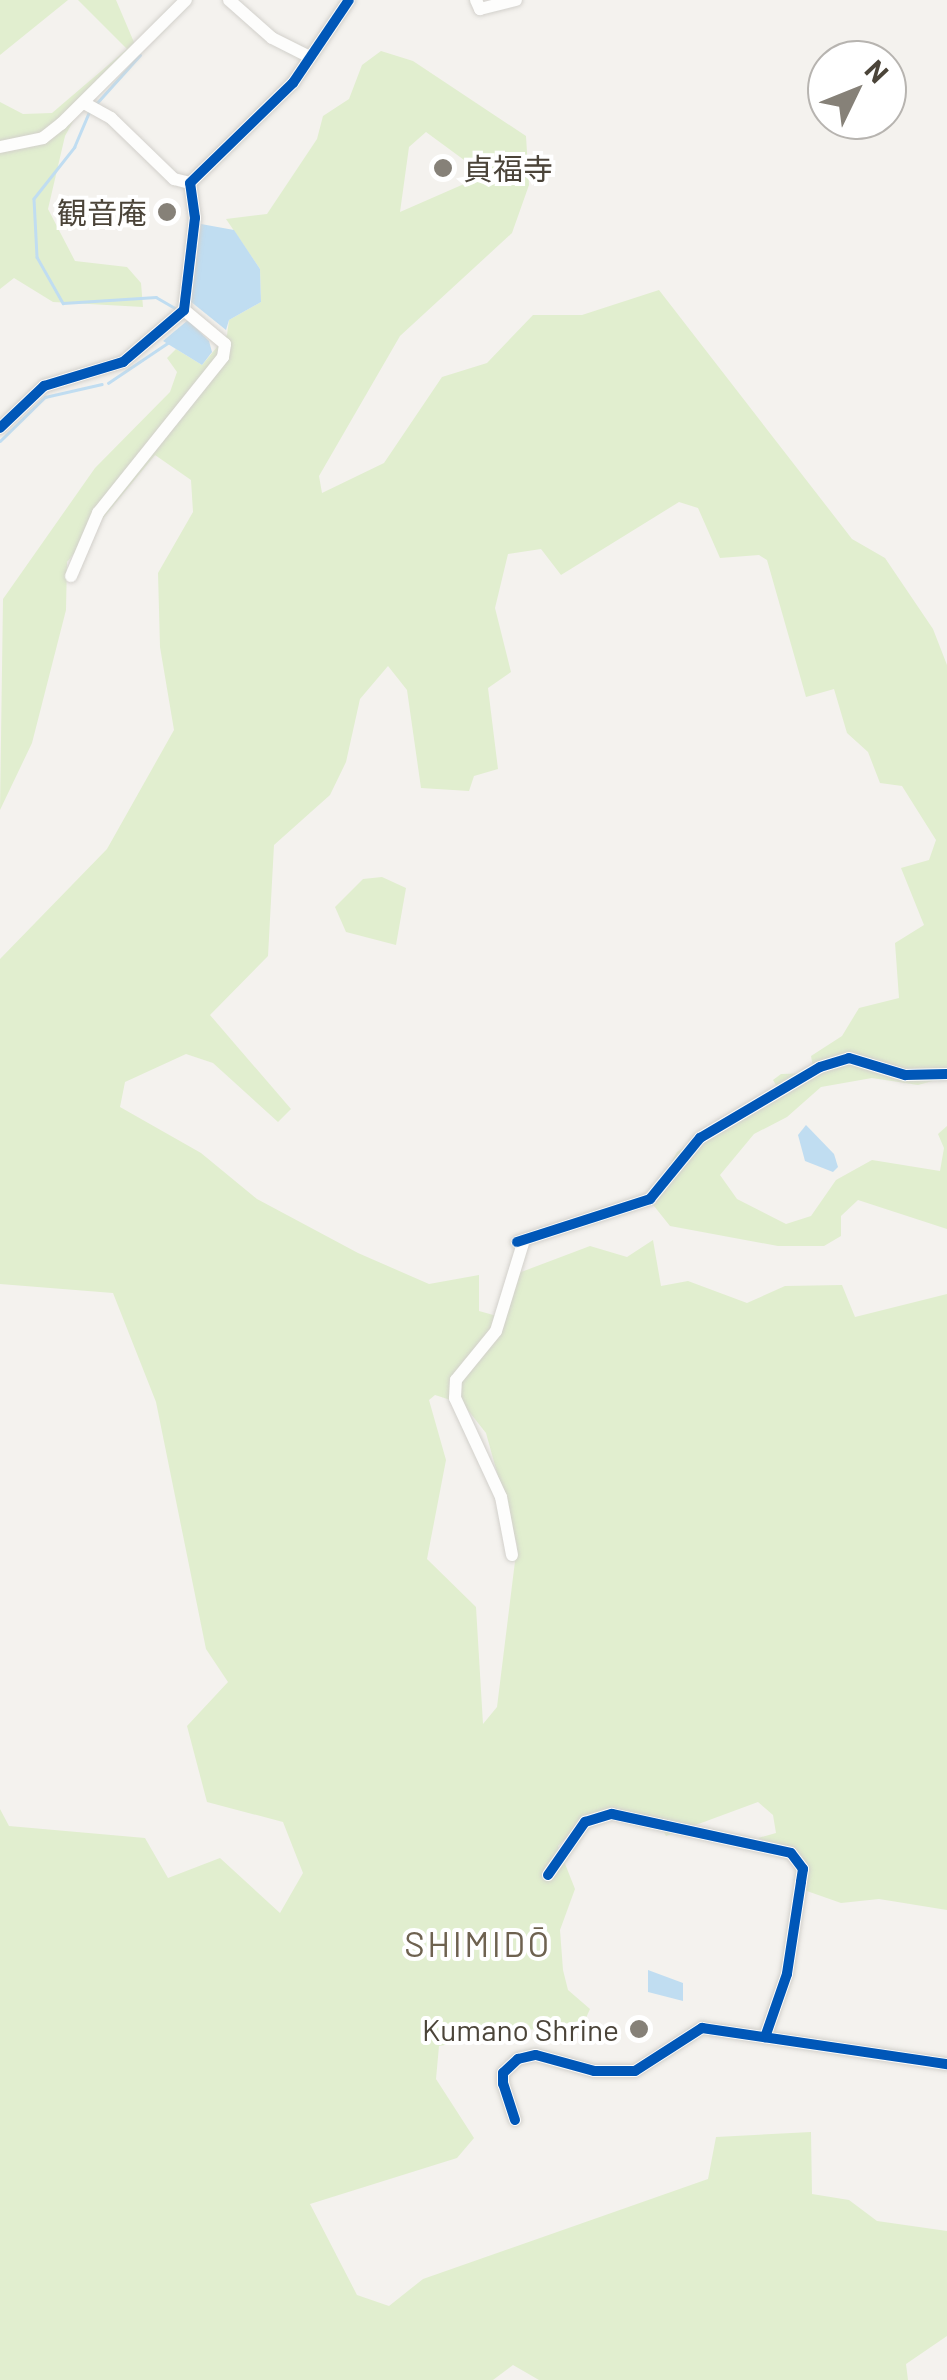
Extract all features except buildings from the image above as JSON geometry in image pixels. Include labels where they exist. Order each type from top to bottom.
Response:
[{"type":"street","points":[[0,147],[42,138],[91,106],[186,0]]},
{"type":"street","points":[[230,0],[262,31],[310,56]]},
{"type":"street","points":[[190,183],[293,83],[349,0]]},
{"type":"street","points":[[476,0],[480,9],[516,0]]},
{"type":"street","points":[[91,106],[174,178],[190,183]]},
{"type":"street","points":[[0,428],[44,386],[123,362],[181,313],[195,218],[190,183]]},
{"type":"street","points":[[72,576],[98,513],[223,356],[225,344],[181,313]]},
{"type":"street","points":[[512,1555],[501,1497],[455,1398],[456,1380],[496,1331],[520,1242],[650,1198],[700,1138],[820,1068],[860,1059],[905,1075],[947,1074]]},
{"type":"street","points":[[548,1875],[585,1822],[612,1814],[790,1853],[802,1870],[801,1882],[787,1974],[764,2037]]},
{"type":"street","points":[[516,2120],[504,2102],[503,2072],[525,2056],[594,2070],[635,2071],[702,2028],[947,2064]]},
{"type":"green space","points":[[0,0],[68,0],[0,55]]},
{"type":"green space","points":[[78,0],[116,0],[136,47],[91,89],[65,136],[48,209],[75,261],[127,267],[141,283],[143,307],[53,302],[14,278],[0,289],[0,102],[23,114],[52,113],[127,49]]},
{"type":"green space","points":[[381,51],[413,61],[526,136],[529,185],[512,233],[400,336],[319,476],[322,493],[384,463],[442,377],[487,363],[533,315],[582,315],[659,290],[852,539],[885,558],[933,629],[947,665],[947,1077],[918,1085],[872,1078],[821,1087],[787,1117],[754,1134],[720,1175],[737,1199],[786,1224],[811,1216],[836,1180],[872,1160],[940,1171],[944,1148],[938,1134],[947,1126],[947,1229],[858,1200],[841,1216],[841,1236],[824,1246],[778,1246],[670,1226],[650,1201],[677,1152],[777,1087],[773,1080],[781,1074],[814,1073],[811,1056],[842,1036],[859,1008],[899,998],[895,943],[924,925],[901,868],[929,860],[936,840],[902,786],[880,783],[868,752],[847,733],[834,689],[806,697],[767,560],[759,555],[720,558],[698,508],[679,502],[561,575],[541,549],[508,554],[495,608],[511,672],[488,688],[498,769],[474,776],[469,791],[421,788],[407,690],[388,666],[360,699],[346,762],[330,795],[274,845],[268,956],[210,1015],[291,1109],[278,1122],[213,1063],[186,1054],[125,1082],[120,1107],[201,1153],[257,1199],[358,1253],[429,1284],[479,1275],[479,1311],[497,1316],[508,1277],[590,1246],[627,1257],[653,1240],[661,1286],[688,1281],[747,1303],[785,1286],[842,1285],[855,1317],[947,1294],[947,1910],[879,1899],[841,1903],[804,1890],[798,1854],[758,1838],[776,1833],[773,1815],[758,1802],[666,1836],[661,1826],[629,1811],[583,1821],[558,1846],[575,1889],[560,1930],[563,1970],[568,1990],[590,2009],[585,2020],[439,2046],[436,2079],[474,2138],[457,2158],[310,2204],[357,2295],[389,2306],[423,2279],[708,2179],[716,2137],[811,2132],[812,2194],[849,2200],[877,2221],[947,2231],[947,2336],[906,2364],[908,2380],[539,2380],[513,2365],[493,2380],[0,2380],[0,1809],[9,1826],[145,1838],[168,1878],[220,1858],[280,1913],[303,1873],[283,1822],[207,1802],[187,1726],[228,1682],[206,1649],[156,1402],[113,1293],[0,1284],[0,959],[107,849],[174,730],[160,647],[158,573],[193,512],[191,480],[155,455],[67,562],[66,610],[32,743],[0,810],[3,599],[95,468],[170,392],[177,372],[167,358],[176,349],[202,365],[227,335],[229,320],[261,302],[260,269],[226,219],[267,214],[317,139],[323,116],[349,99],[362,65]],"holes":[[[426,132],[475,168],[464,184],[400,212],[409,147]],[[435,1395],[463,1404],[486,1433],[517,1545],[497,1707],[483,1724],[476,1607],[427,1559],[446,1460],[429,1400]]]},
{"type":"green space","points":[[382,877],[406,888],[396,945],[346,932],[335,907],[363,879]]},
{"type":"water","points":[[201,224],[234,230],[260,269],[261,302],[229,320],[226,330],[190,301]]},
{"type":"water","points":[[188,320],[209,341],[212,352],[202,365],[163,341]]},
{"type":"water","points":[[806,1125],[834,1154],[838,1167],[833,1172],[805,1161],[798,1135]]},
{"type":"water","points":[[648,1970],[683,1983],[683,2001],[648,1992]]},
{"type":"waterway","points":[[95,105],[140,55]]},
{"type":"waterway","points":[[90,111],[75,147],[34,199],[37,257],[63,303],[156,297],[177,309]]},
{"type":"waterway","points":[[108,383],[169,342]]},
{"type":"waterway","points":[[0,441],[45,397],[102,384]]},
{"type":"cycle path","points":[[0,428],[44,386],[123,362],[184,310],[195,218],[190,183],[293,83],[349,0]]},
{"type":"cycle path","points":[[517,1242],[650,1199],[700,1138],[820,1067],[849,1058],[905,1075],[947,1074]]},
{"type":"cycle path","points":[[548,1875],[585,1822],[612,1814],[791,1853],[803,1869],[787,1974],[765,2037]]},
{"type":"cycle path","points":[[515,2120],[503,2073],[518,2059],[536,2055],[594,2071],[635,2071],[702,2028],[947,2064]]},
{"type":"place","name":"貞福寺","points":[[443,168]]},
{"type":"place","name":"観音庵","points":[[167,212]]},
{"type":"place","name":"Kumano Shrine","points":[[639,2029]]},
{"type":"district","name":"SHIMIDŌ","points":[[478,1943]]}]
